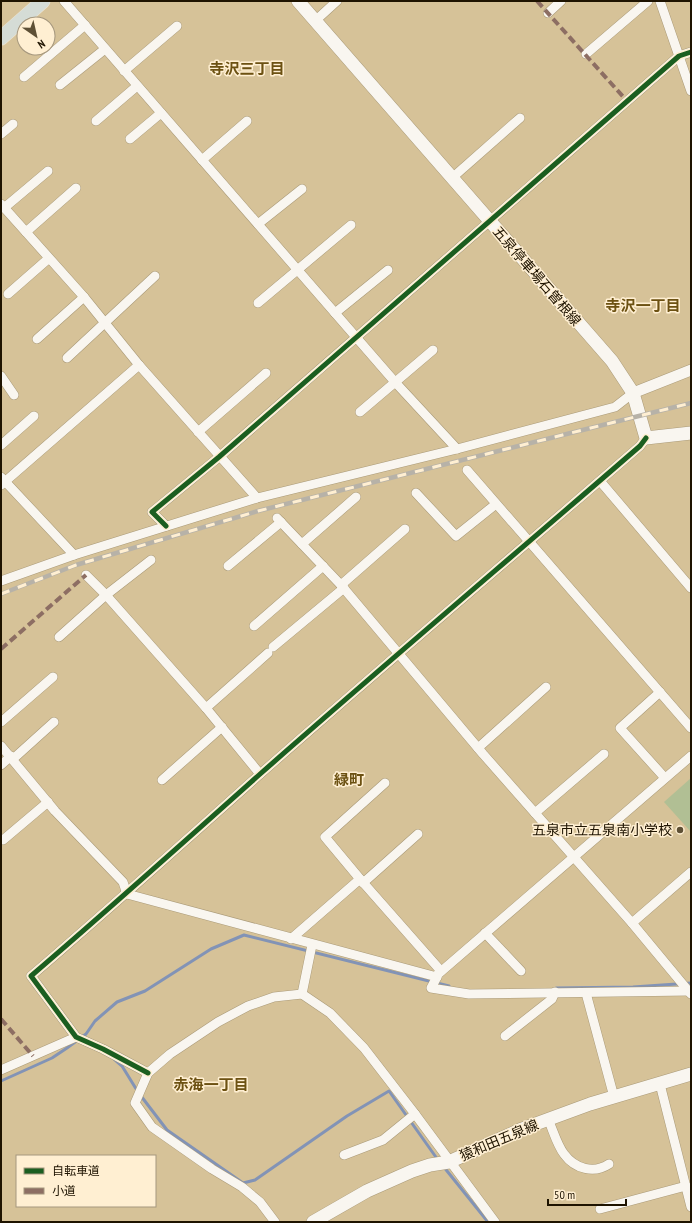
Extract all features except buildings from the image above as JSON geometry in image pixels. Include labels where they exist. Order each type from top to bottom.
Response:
[{"type":"main road","points":[[1,38],[43,1]]},
{"type":"main road","name":"五泉停車場石曽根線","points":[[298,1],[489,222],[612,361],[633,393],[646,438]]},
{"type":"main road","points":[[646,438],[691,433]]},
{"type":"main road","name":"猿和田五泉線","points":[[318,1221],[367,1191],[424,1167],[449,1162],[548,1119],[691,1074]]},
{"type":"street","points":[[64,1],[395,382],[456,448]]},
{"type":"street","points":[[315,21],[337,1]]},
{"type":"street","points":[[548,13],[561,1]]},
{"type":"street","points":[[586,54],[648,1]]},
{"type":"street","points":[[660,1],[691,91]]},
{"type":"street","points":[[24,77],[85,25]]},
{"type":"street","points":[[124,71],[177,26]]},
{"type":"street","points":[[60,85],[105,49]]},
{"type":"street","points":[[166,526],[152,512],[219,456],[679,56],[691,52]]},
{"type":"street","points":[[96,121],[137,86]]},
{"type":"street","points":[[130,139],[161,113]]},
{"type":"street","points":[[452,178],[520,118]]},
{"type":"street","points":[[202,160],[247,121]]},
{"type":"street","points":[[1,134],[13,124]]},
{"type":"street","points":[[48,171],[2,206],[106,322],[139,365],[257,498]]},
{"type":"street","points":[[26,232],[76,188]]},
{"type":"street","points":[[258,224],[302,189]]},
{"type":"street","points":[[258,303],[351,225]]},
{"type":"street","points":[[8,294],[48,258]]},
{"type":"street","points":[[335,313],[388,270]]},
{"type":"street","points":[[67,358],[155,276]]},
{"type":"street","points":[[37,339],[84,297]]},
{"type":"street","points":[[360,412],[433,350]]},
{"type":"street","points":[[74,555],[2,482],[139,365]]},
{"type":"street","points":[[1,581],[74,555],[257,498],[615,407],[633,393],[691,370]]},
{"type":"street","points":[[198,432],[266,373]]},
{"type":"street","points":[[1,376],[14,395]]},
{"type":"street","points":[[1,445],[34,416]]},
{"type":"street","points":[[148,1074],[103,1049],[76,1037],[31,976],[128,894],[260,774],[600,481],[640,446],[646,438]]},
{"type":"street","points":[[467,470],[691,728]]},
{"type":"street","points":[[600,481],[691,588]]},
{"type":"street","points":[[416,493],[456,536],[496,504]]},
{"type":"street","points":[[302,544],[356,497]]},
{"type":"street","points":[[228,566],[279,520],[343,587],[478,748],[535,813],[574,857],[632,923],[686,980],[690,992],[554,992],[469,994],[431,988],[439,974],[485,933],[574,857],[691,756]]},
{"type":"street","points":[[206,708],[343,587],[405,529]]},
{"type":"street","points":[[59,637],[106,594],[151,560]]},
{"type":"street","points":[[254,626],[323,566]]},
{"type":"street","points":[[86,575],[106,594],[206,708],[260,774]]},
{"type":"street","points":[[1,722],[53,677]]},
{"type":"street","points":[[478,748],[546,687]]},
{"type":"street","points":[[660,692],[620,728],[665,778]]},
{"type":"street","points":[[1,765],[12,758],[54,722]]},
{"type":"street","points":[[162,780],[222,727]]},
{"type":"street","points":[[1,746],[48,802],[123,882],[128,894]]},
{"type":"street","points":[[535,813],[604,754]]},
{"type":"street","points":[[385,783],[325,836],[439,974]]},
{"type":"street","points":[[3,840],[48,802]]},
{"type":"street","points":[[291,939],[418,834]]},
{"type":"street","points":[[632,923],[691,872]]},
{"type":"street","points":[[128,894],[312,945],[439,974]]},
{"type":"street","points":[[485,933],[521,971]]},
{"type":"street","points":[[302,994],[312,945]]},
{"type":"street","points":[[505,1036],[552,999],[554,992]]},
{"type":"street","points":[[586,993],[614,1097]]},
{"type":"street","points":[[275,1222],[260,1202],[242,1187],[212,1169],[152,1127],[135,1103],[148,1074],[170,1054],[218,1022],[248,1006],[274,997],[302,994],[330,1013],[364,1048],[416,1114],[449,1162],[495,1222]]},
{"type":"street","points":[[1,1070],[76,1037]]},
{"type":"street","points":[[660,1084],[691,1206]]},
{"type":"street","points":[[344,1156],[383,1140],[416,1114]]},
{"type":"street","points":[[548,1119],[564,1154],[575,1164],[592,1170],[601,1169],[609,1164]]},
{"type":"street","points":[[600,1209],[686,1186]]},
{"type":"green space","points":[[691,778],[691,832],[664,802]]},
{"type":"waterway","points":[[1,1081],[52,1058],[67,1048],[86,1034],[95,1021],[117,1002],[145,991],[211,949],[244,935],[449,986]]},
{"type":"waterway","points":[[556,988],[633,987],[691,983]]},
{"type":"waterway","points":[[114,1059],[122,1066],[138,1092]]},
{"type":"waterway","points":[[141,1096],[167,1130],[243,1183],[255,1180],[347,1116],[389,1091],[438,1160]]},
{"type":"waterway","points":[[443,1166],[488,1222]]},
{"type":"railway","points":[[1,594],[76,565],[258,511],[691,403]]},
{"type":"marked path","points":[[537,1],[627,101]]},
{"type":"marked path","points":[[1,649],[86,575]]},
{"type":"marked path","points":[[1,1019],[33,1056]]},
{"type":"cycle path","points":[[166,526],[152,512],[219,457],[679,56],[691,52]]},
{"type":"cycle path","points":[[148,1073],[103,1049],[76,1037],[31,976],[401,651],[640,446],[646,438]]},
{"type":"place","name":"五泉市立五泉南小学校","points":[[680,830]]},
{"type":"district","name":"寺沢三丁目","points":[[247,68]]},
{"type":"district","name":"寺沢一丁目","points":[[643,305]]},
{"type":"district","name":"緑町","points":[[349,779]]},
{"type":"district","name":"赤海一丁目","points":[[211,1084]]}]
